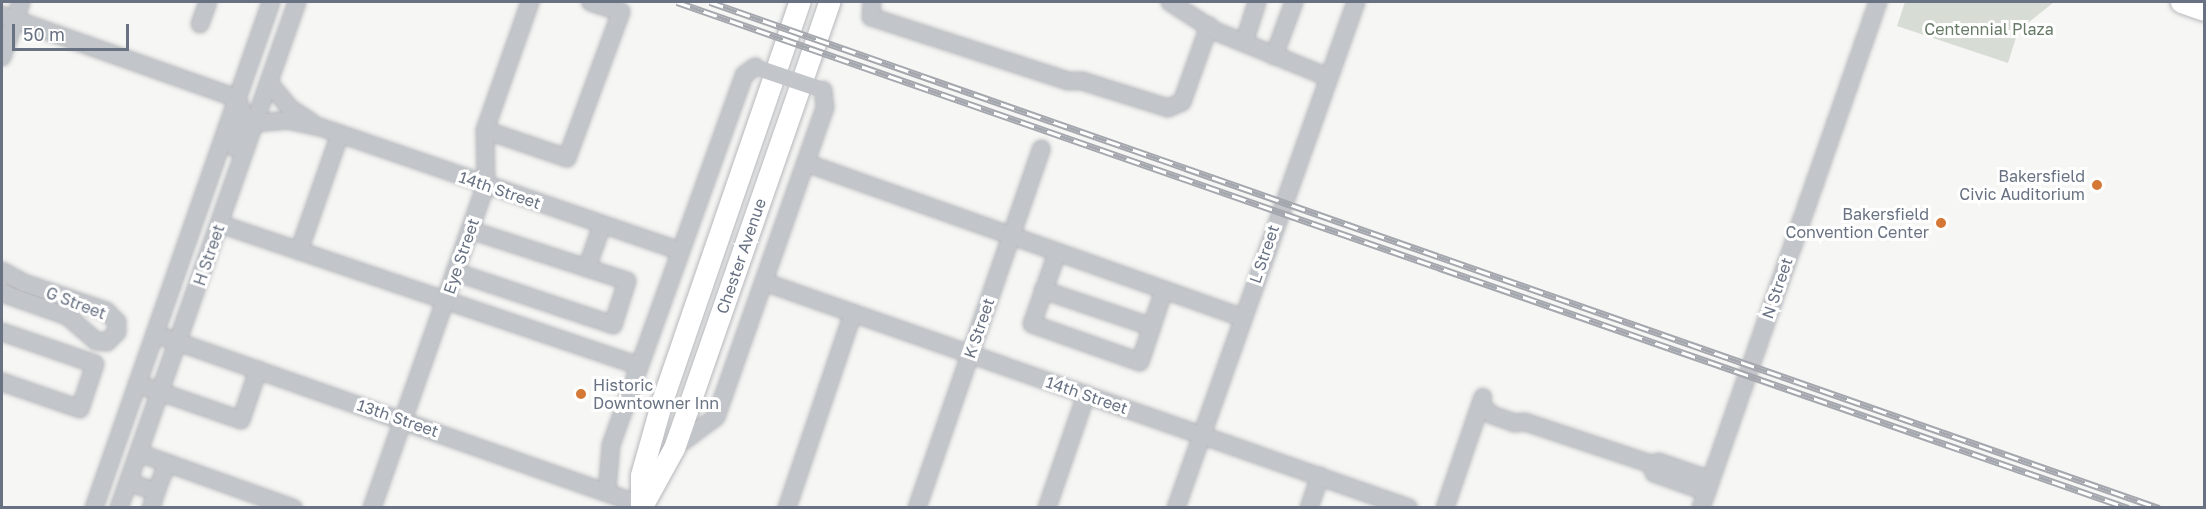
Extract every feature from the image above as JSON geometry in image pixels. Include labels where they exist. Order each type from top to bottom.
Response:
[{"type":"main road","name":"Chester Avenue","points":[[641,506],[641,475],[662,401],[799,2]]},
{"type":"main road","name":"Chester Avenue","points":[[641,506],[674,448],[829,2]]},
{"type":"main road","points":[[2181,2],[2205,10]]},
{"type":"street","points":[[2,57],[8,18],[21,2]]},
{"type":"street","points":[[200,24],[208,2]]},
{"type":"street","name":"H Street","points":[[94,507],[271,2]]},
{"type":"street","name":"H Street","points":[[119,507],[297,2]]},
{"type":"street","name":"Eye Street","points":[[372,507],[486,185],[485,130],[530,2]]},
{"type":"street","points":[[485,130],[567,158],[621,12],[591,2]]},
{"type":"street","points":[[872,2],[871,17],[1068,81],[1082,81],[1167,108],[1182,102],[1209,27]]},
{"type":"street","points":[[1170,2],[1209,27],[1328,77]]},
{"type":"street","points":[[1244,43],[1257,2]]},
{"type":"street","points":[[1274,56],[1294,2]]},
{"type":"street","name":"L Street","points":[[1176,507],[1356,2]]},
{"type":"street","name":"N Street","points":[[1706,493],[1878,2]]},
{"type":"street","points":[[8,18],[237,98],[244,116],[227,176],[221,220],[299,251],[639,366]]},
{"type":"street","points":[[607,491],[611,445],[744,75],[756,67],[823,90],[825,108],[716,417],[674,448]]},
{"type":"street","name":"14th Street","points":[[269,83],[291,109],[320,127]]},
{"type":"street","name":"14th Street","points":[[255,123],[287,120],[320,127],[680,251]]},
{"type":"street","points":[[299,251],[340,134]]},
{"type":"street","name":"K Street","points":[[917,507],[1041,148]]},
{"type":"street","points":[[806,163],[1242,317]]},
{"type":"street","points":[[587,268],[602,225]]},
{"type":"street","points":[[455,272],[613,325],[627,281],[470,230]]},
{"type":"street","points":[[1057,253],[1032,324],[1140,362],[1164,290]]},
{"type":"street","name":"G Street","points":[[2,271],[24,283],[106,311],[117,322],[117,332],[107,342],[96,341],[67,316],[2,293]]},
{"type":"street","name":"14th Street","points":[[764,282],[1409,507]]},
{"type":"street","points":[[1043,290],[1152,327]]},
{"type":"street","points":[[787,507],[853,313]]},
{"type":"street","points":[[2,332],[95,364],[80,409],[2,382]]},
{"type":"street","name":"13th Street","points":[[155,334],[607,491],[641,506]]},
{"type":"street","points":[[137,384],[241,420],[258,370]]},
{"type":"street","points":[[1047,507],[1086,395]]},
{"type":"street","points":[[1445,507],[1482,401],[1492,415],[1515,423],[1525,422],[1651,464],[1654,473],[1706,493]]},
{"type":"street","points":[[139,453],[293,507]]},
{"type":"street","points":[[129,482],[154,500],[167,463]]},
{"type":"street","points":[[1309,507],[1320,476]]},
{"type":"green space","name":"Centennial Plaza","points":[[1905,2],[2054,2],[2018,31],[2008,63],[1897,26]]},
{"type":"railway","points":[[677,2],[2128,508]]},
{"type":"railway","points":[[710,2],[2159,508]]},
{"type":"place","name":"Bakersfield Civic Auditorium","points":[[2097,185]]},
{"type":"place","name":"Bakersfield Convention Center","points":[[1941,223]]},
{"type":"place","name":"Historic Downtowner Inn","points":[[581,394]]}]
